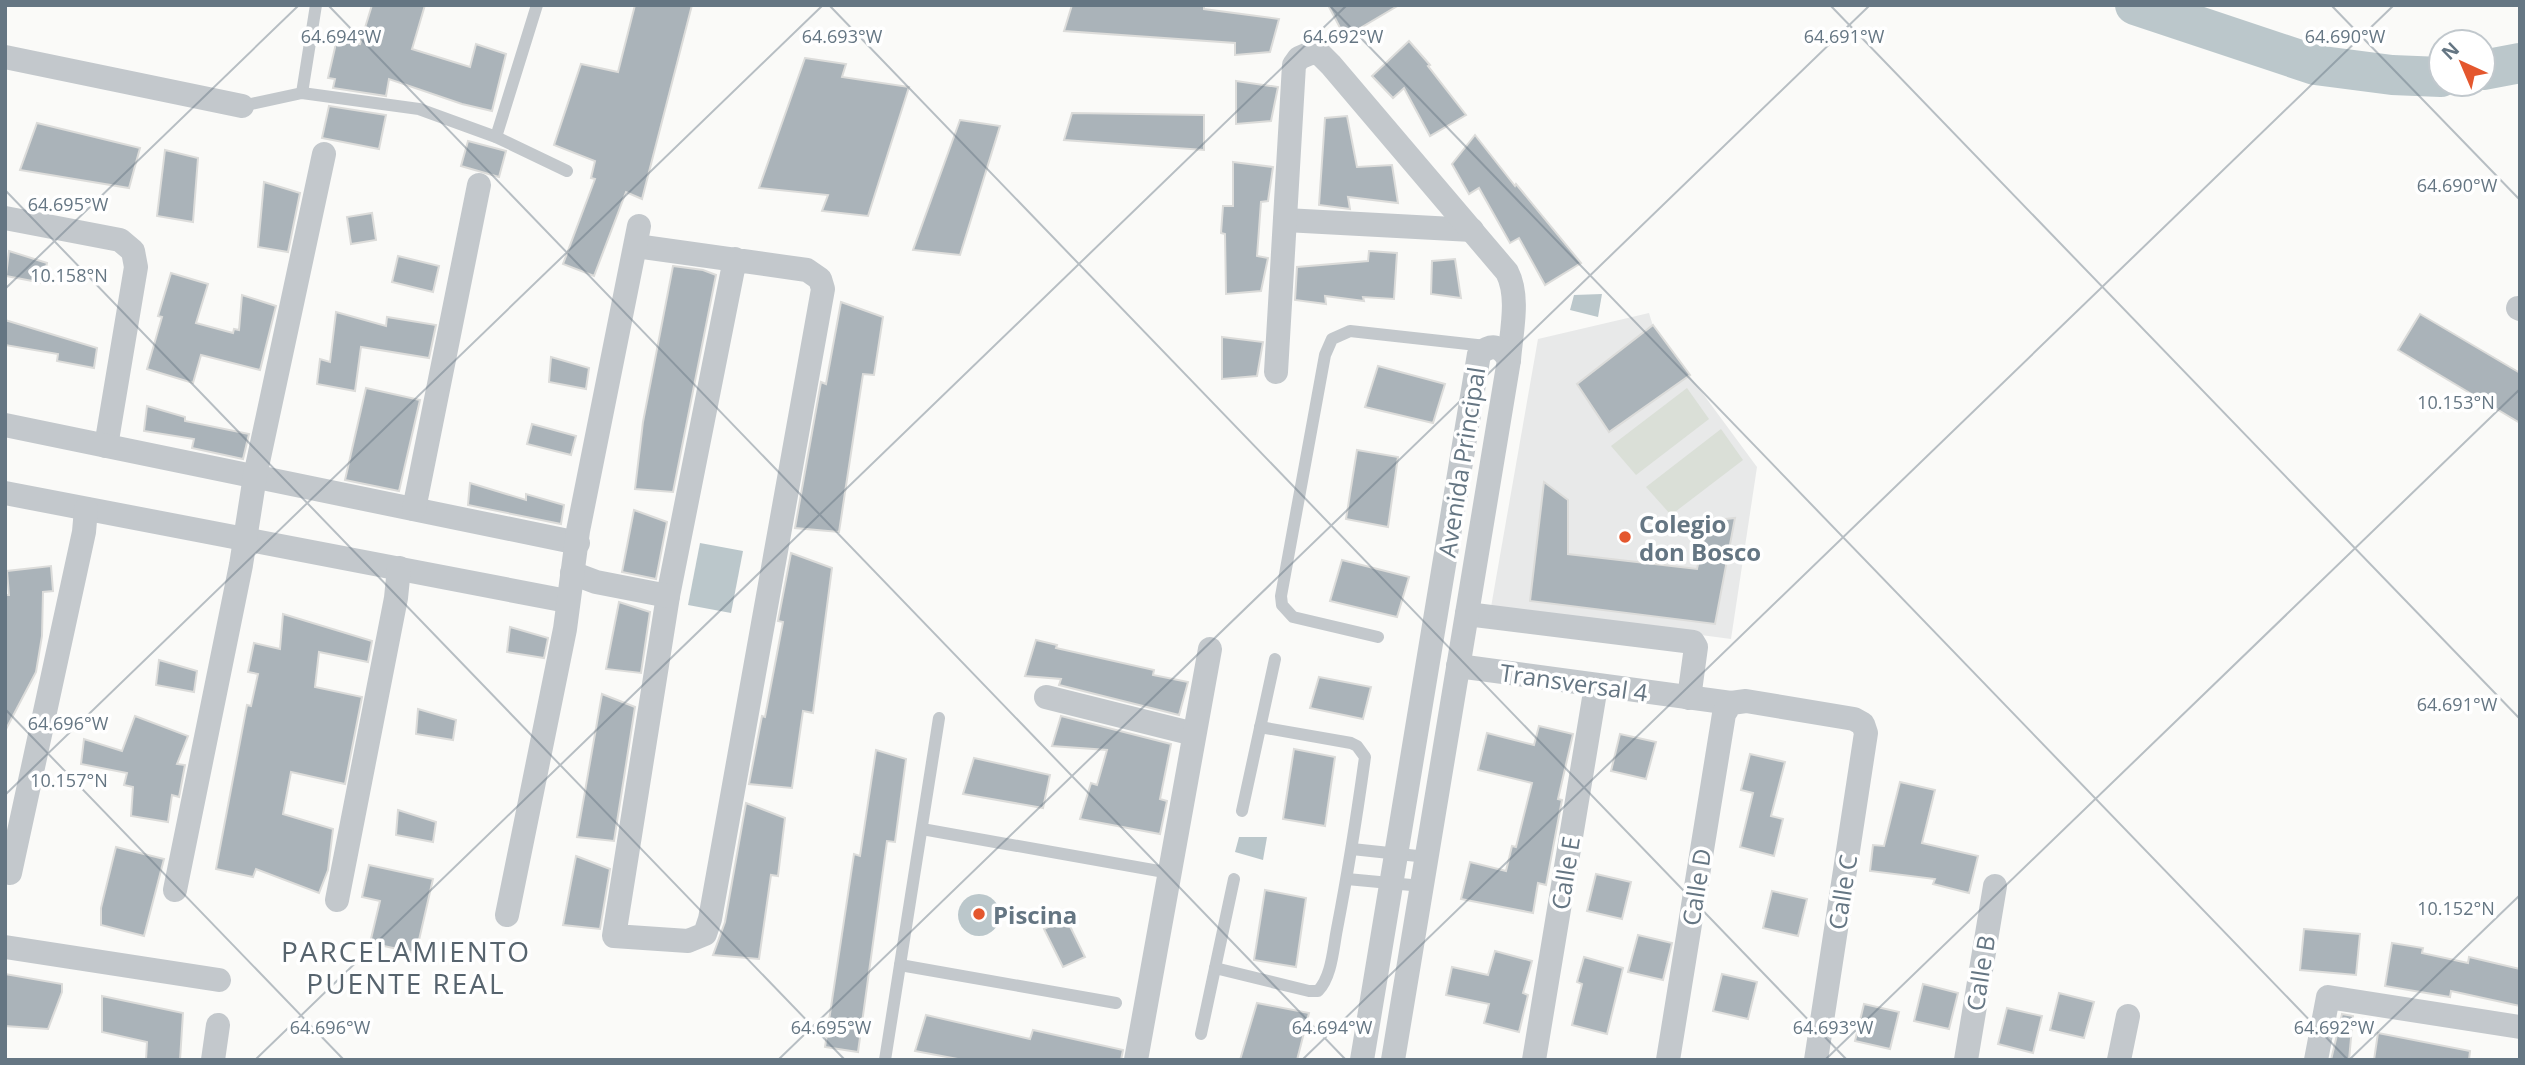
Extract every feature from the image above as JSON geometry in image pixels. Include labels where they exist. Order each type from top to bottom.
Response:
[{"type":"street","points":[[1276,372],[1294,65],[1305,54],[1313,52],[1321,55],[1331,65],[1507,272],[1513,283],[1513,317],[1499,353]]},
{"type":"street","points":[[5,57],[242,106]]},
{"type":"street","points":[[175,890],[241,565],[255,476],[324,154]]},
{"type":"street","points":[[414,509],[479,185]]},
{"type":"street","points":[[5,218],[120,240],[134,251],[136,267],[106,446]]},
{"type":"street","points":[[1285,220],[1472,230]]},
{"type":"street","points":[[507,915],[565,629],[578,531],[637,236],[735,259],[807,270],[820,279],[823,289],[710,919],[705,934],[688,941],[614,936],[668,596],[735,259]]},
{"type":"street","name":"Avenida Principal","points":[[1362,1060],[1479,354],[1499,353],[1467,614],[1393,1060]]},
{"type":"street","points":[[5,425],[578,543]]},
{"type":"street","points":[[5,493],[567,601]]},
{"type":"street","points":[[10,873],[84,532],[86,509]]},
{"type":"street","points":[[337,901],[400,568]]},
{"type":"street","points":[[572,573],[596,582],[668,596]]},
{"type":"street","points":[[1467,614],[1693,642],[1696,647],[1689,698]]},
{"type":"street","points":[[1136,1060],[1210,649]]},
{"type":"street","name":"Transversal 4","points":[[1458,666],[1689,698],[1728,709],[1746,701],[1854,719],[1863,724]]},
{"type":"street","name":"Calle E","points":[[1534,1060],[1596,685]]},
{"type":"street","points":[[1046,697],[1194,734]]},
{"type":"street","name":"Calle D","points":[[1668,1060],[1728,709]]},
{"type":"street","name":"Calle C","points":[[1816,1060],[1866,733],[1863,724]]},
{"type":"street","name":"Calle B","points":[[1966,1060],[1995,886]]},
{"type":"street","points":[[5,947],[219,979]]},
{"type":"street","points":[[2316,1060],[2328,997],[2520,1027]]},
{"type":"street","points":[[2119,1060],[2127,1016]]},
{"type":"street","points":[[213,1060],[218,1025]]},
{"type":"lane","points":[[302,93],[316,5]]},
{"type":"lane","points":[[496,137],[537,5]]},
{"type":"lane","points":[[242,106],[302,93],[419,109],[496,137],[567,171]]},
{"type":"lane","points":[[1378,637],[1293,617],[1282,605],[1281,596],[1325,355],[1332,339],[1350,331],[1499,353]]},
{"type":"lane","points":[[1242,811],[1275,659]]},
{"type":"lane","points":[[885,1060],[939,718]]},
{"type":"lane","points":[[1215,968],[1309,991],[1318,990],[1323,985],[1328,970],[1347,879],[1365,757],[1351,743],[1260,727]]},
{"type":"lane","points":[[922,829],[1170,873]]},
{"type":"lane","points":[[1352,849],[1427,857]]},
{"type":"lane","points":[[1201,1034],[1234,879]]},
{"type":"lane","points":[[1347,879],[1422,886]]},
{"type":"lane","points":[[900,965],[1116,1003]]},
{"type":"shaded area","points":[[1602,294],[1598,317],[1570,310],[1574,295]]},
{"type":"shaded area","name":"Colegio don Bosco","points":[[1649,313],[1653,326],[1757,467],[1731,639],[1491,607],[1538,339]]},
{"type":"shaded area","points":[[1687,388],[1709,419],[1636,475],[1611,446]]},
{"type":"shaded area","points":[[1721,429],[1743,460],[1671,515],[1646,487]]},
{"type":"shaded area","points":[[700,543],[743,551],[731,613],[688,605]]},
{"type":"shaded area","points":[[1239,837],[1267,837],[1263,860],[1235,852]]},
{"type":"shaded area","name":"Piscina","points":[[979,894],[994,900],[1000,915],[994,930],[979,936],[964,930],[958,915],[964,900]]},
{"type":"building","points":[[372,5],[425,5],[412,49],[470,67],[476,44],[506,54],[492,111],[462,104],[389,79],[386,96],[333,88],[335,79],[328,78],[337,39],[360,44]]},
{"type":"building","points":[[635,5],[692,5],[642,199],[626,192],[594,276],[563,264],[595,179],[591,178],[595,161],[554,145],[581,64],[618,72]]},
{"type":"building","points":[[1072,5],[1204,6],[1204,9],[1279,19],[1270,52],[1235,55],[1235,43],[1064,31]]},
{"type":"building","points":[[1328,5],[1399,5],[1345,37]]},
{"type":"building","points":[[1409,41],[1466,115],[1430,136],[1404,88],[1393,98],[1372,76]]},
{"type":"building","points":[[805,58],[846,64],[842,77],[909,87],[868,216],[822,211],[828,195],[759,188]]},
{"type":"building","points":[[1236,81],[1278,87],[1271,121],[1236,124]]},
{"type":"building","points":[[329,106],[386,115],[379,149],[322,138]]},
{"type":"building","points":[[1072,113],[1204,115],[1204,150],[1064,140]]},
{"type":"building","points":[[1347,116],[1357,167],[1392,165],[1398,203],[1348,197],[1350,209],[1319,205],[1325,118]]},
{"type":"building","points":[[960,120],[1000,126],[960,255],[913,250]]},
{"type":"building","points":[[37,123],[140,148],[129,188],[20,170]]},
{"type":"building","points":[[1475,135],[1581,263],[1545,285],[1519,238],[1510,243],[1479,188],[1469,194],[1452,164]]},
{"type":"building","points":[[468,141],[506,151],[499,177],[461,166]]},
{"type":"building","points":[[165,150],[198,158],[193,222],[157,216]]},
{"type":"building","points":[[1233,162],[1273,167],[1268,201],[1261,202],[1257,256],[1268,258],[1261,291],[1226,294],[1225,234],[1221,233],[1223,206],[1233,206]]},
{"type":"building","points":[[264,182],[300,193],[288,252],[258,247]]},
{"type":"building","points":[[372,213],[376,240],[351,244],[347,217]]},
{"type":"building","points":[[9,251],[47,263],[43,283],[6,276]]},
{"type":"building","points":[[1369,251],[1397,253],[1394,299],[1363,297],[1364,301],[1325,296],[1326,304],[1295,300],[1297,267],[1368,261]]},
{"type":"building","points":[[398,256],[439,266],[433,292],[392,282]]},
{"type":"building","points":[[1455,259],[1461,298],[1431,294],[1432,261]]},
{"type":"building","points":[[673,266],[703,270],[716,275],[673,492],[635,489],[643,422]]},
{"type":"building","points":[[171,273],[208,284],[196,323],[233,333],[234,329],[239,330],[242,295],[276,306],[260,370],[201,355],[193,383],[147,369],[162,317],[158,316]]},
{"type":"building","points":[[841,302],[883,317],[874,375],[863,374],[839,532],[795,528],[821,382],[826,384]]},
{"type":"building","points":[[336,312],[386,326],[387,317],[436,325],[429,358],[361,347],[355,391],[317,384],[320,359],[330,362]]},
{"type":"building","points":[[2420,314],[2520,373],[2520,423],[2398,350]]},
{"type":"building","points":[[5,320],[97,348],[94,368],[57,361],[58,354],[5,345]]},
{"type":"building","points":[[1653,325],[1690,375],[1609,432],[1577,384]]},
{"type":"building","points":[[1222,337],[1263,342],[1257,376],[1222,379]]},
{"type":"building","points":[[551,357],[589,368],[586,389],[549,382]]},
{"type":"building","points":[[1378,366],[1445,384],[1433,423],[1365,407]]},
{"type":"building","points":[[366,388],[420,400],[399,491],[345,480]]},
{"type":"building","points":[[147,406],[185,417],[185,421],[249,434],[243,459],[192,448],[194,439],[144,431]]},
{"type":"building","points":[[532,424],[576,436],[571,455],[527,444]]},
{"type":"building","points":[[1357,450],[1398,457],[1388,527],[1346,519]]},
{"type":"building","points":[[1544,482],[1568,500],[1568,554],[1697,569],[1708,521],[1735,518],[1715,624],[1530,601]]},
{"type":"building","points":[[470,483],[526,500],[526,494],[564,505],[561,524],[468,505]]},
{"type":"building","points":[[634,510],[667,522],[656,579],[622,572]]},
{"type":"building","points":[[791,553],[832,568],[813,713],[803,711],[792,788],[749,784],[783,622],[778,621]]},
{"type":"building","points":[[1342,560],[1409,577],[1397,617],[1330,601]]},
{"type":"building","points":[[51,566],[53,591],[43,592],[42,636],[36,672],[5,731],[5,595],[9,595],[7,571]]},
{"type":"building","points":[[619,602],[650,612],[641,673],[606,669]]},
{"type":"building","points":[[283,614],[372,641],[368,662],[319,652],[315,687],[362,697],[345,784],[291,772],[283,814],[333,829],[328,870],[319,893],[256,869],[253,877],[216,869],[247,705],[251,706],[258,674],[248,672],[254,643],[280,649]]},
{"type":"building","points":[[510,627],[548,638],[544,658],[507,652]]},
{"type":"building","points":[[1036,640],[1057,645],[1056,648],[1154,670],[1153,675],[1188,682],[1179,715],[1059,685],[1061,679],[1025,676]]},
{"type":"building","points":[[159,660],[197,671],[194,692],[156,685]]},
{"type":"building","points":[[1319,677],[1371,687],[1363,719],[1310,708]]},
{"type":"building","points":[[602,694],[635,707],[614,841],[577,837]]},
{"type":"building","points":[[418,709],[456,720],[453,740],[416,734]]},
{"type":"building","points":[[135,716],[188,736],[177,764],[185,765],[179,797],[172,795],[168,822],[131,816],[133,787],[124,785],[127,773],[81,764],[84,739],[122,751]]},
{"type":"building","points":[[1061,716],[1171,744],[1160,799],[1167,801],[1160,834],[1080,819],[1091,783],[1097,785],[1107,750],[1052,746]]},
{"type":"building","points":[[1539,726],[1573,734],[1558,799],[1562,800],[1546,885],[1538,883],[1533,913],[1461,899],[1470,862],[1506,871],[1512,846],[1516,847],[1532,783],[1478,770],[1487,733],[1534,745]]},
{"type":"building","points":[[1620,734],[1656,742],[1646,779],[1611,771]]},
{"type":"building","points":[[1294,749],[1335,757],[1325,826],[1283,819]]},
{"type":"building","points":[[876,750],[906,759],[895,842],[887,841],[858,1052],[825,1047],[854,854],[860,856]]},
{"type":"building","points":[[1750,754],[1785,762],[1771,816],[1783,819],[1774,856],[1740,847],[1753,793],[1741,790]]},
{"type":"building","points":[[974,758],[1050,775],[1043,808],[963,794]]},
{"type":"building","points":[[1900,782],[1935,790],[1922,843],[1978,856],[1969,893],[1933,884],[1935,879],[1870,871],[1873,845],[1884,846]]},
{"type":"building","points":[[746,803],[785,818],[778,876],[771,875],[759,959],[713,955],[725,922]]},
{"type":"building","points":[[398,810],[436,822],[433,842],[396,835]]},
{"type":"building","points":[[116,847],[164,859],[144,936],[101,925],[101,908]]},
{"type":"building","points":[[576,856],[610,869],[600,929],[563,925]]},
{"type":"building","points":[[369,865],[433,879],[416,953],[370,943],[380,901],[362,897]]},
{"type":"building","points":[[1596,874],[1631,882],[1622,919],[1587,911]]},
{"type":"building","points":[[1265,890],[1306,898],[1296,967],[1254,960]]},
{"type":"building","points":[[1772,891],[1807,899],[1798,936],[1763,928]]},
{"type":"building","points":[[1066,918],[1085,957],[1063,967],[1044,929]]},
{"type":"building","points":[[2304,929],[2360,934],[2356,975],[2300,970]]},
{"type":"building","points":[[1638,935],[1672,943],[1663,980],[1628,972]]},
{"type":"building","points":[[2392,943],[2423,948],[2422,953],[2468,963],[2469,957],[2520,969],[2520,1006],[2451,991],[2450,997],[2385,986]]},
{"type":"building","points":[[1495,951],[1532,961],[1523,993],[1528,995],[1519,1032],[1484,1023],[1489,1004],[1446,995],[1452,967],[1488,975]]},
{"type":"building","points":[[1584,957],[1623,968],[1607,1034],[1572,1025],[1582,984],[1577,982]]},
{"type":"building","points":[[5,974],[62,984],[62,992],[48,1029],[5,1026]]},
{"type":"building","points":[[1722,974],[1757,982],[1748,1019],[1713,1011]]},
{"type":"building","points":[[1923,984],[1958,993],[1949,1029],[1914,1021]]},
{"type":"building","points":[[2059,993],[2094,1002],[2084,1038],[2050,1030]]},
{"type":"building","points":[[102,996],[183,1013],[180,1060],[146,1060],[147,1042],[102,1032]]},
{"type":"building","points":[[1257,1003],[1309,1013],[1297,1060],[1240,1060]]},
{"type":"building","points":[[1864,1004],[1899,1012],[1890,1049],[1855,1041]]},
{"type":"building","points":[[2007,1008],[2042,1016],[2033,1053],[1998,1044]]},
{"type":"building","points":[[2342,1014],[2353,1016],[2349,1060],[2331,1060]]},
{"type":"building","points":[[926,1015],[1030,1039],[1033,1030],[1123,1050],[1121,1060],[963,1060],[915,1051]]},
{"type":"building","points":[[2378,1033],[2470,1051],[2469,1060],[2374,1060]]},
{"type":"waterway","points":[[2135,5],[2315,65],[2392,75],[2427,76]]},
{"type":"waterway","points":[[2497,67],[2520,63]]},
{"type":"place","name":"Colegio don Bosco","points":[[1625,537]]},
{"type":"place","name":"Piscina","points":[[979,914]]},
{"type":"district","name":"PARCELAMIENTO PUENTE REAL","points":[[406,967]]}]
